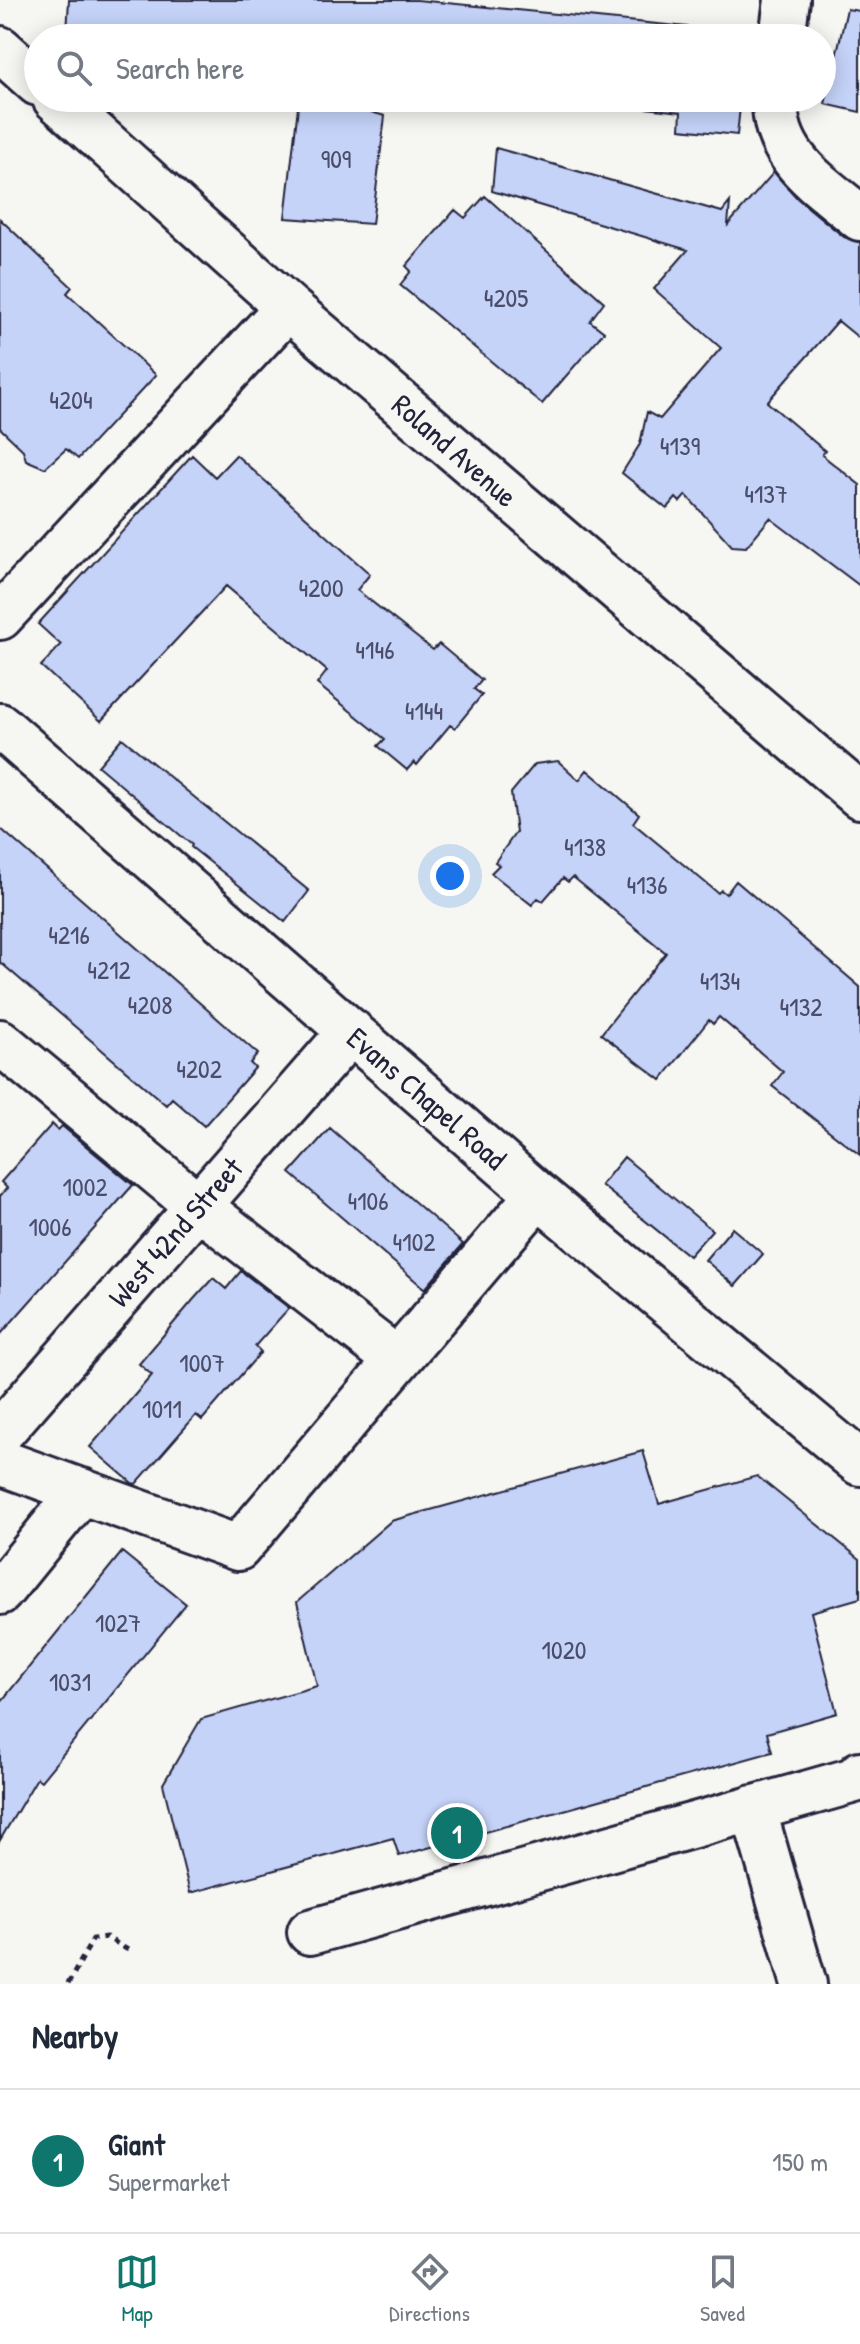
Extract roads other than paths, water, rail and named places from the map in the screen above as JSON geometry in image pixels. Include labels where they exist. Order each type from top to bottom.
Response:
[{"type":"street","points":[[784,24],[787,0]]},
{"type":"street","points":[[1,51],[24,71]]},
{"type":"street","name":"Roland Avenue","points":[[71,112],[288,307],[860,796]]},
{"type":"street","points":[[774,112],[779,139],[799,165],[860,218]]},
{"type":"street","points":[[0,617],[288,307]]},
{"type":"street","name":"Evans Chapel Road","points":[[4,736],[351,1031],[538,1195],[860,1463]]},
{"type":"street","name":"West 42nd Street","points":[[0,1433],[351,1031]]},
{"type":"street","points":[[7,1062],[397,1360]]},
{"type":"street","points":[[0,1462],[238,1548],[538,1195]]},
{"type":"street","points":[[0,1592],[82,1491]]},
{"type":"street","points":[[310,1932],[858,1779],[860,1774]]},
{"type":"street","points":[[753,1808],[804,1984]]},
{"type":"place","name":"Giant","points":[[457,1833]]}]
